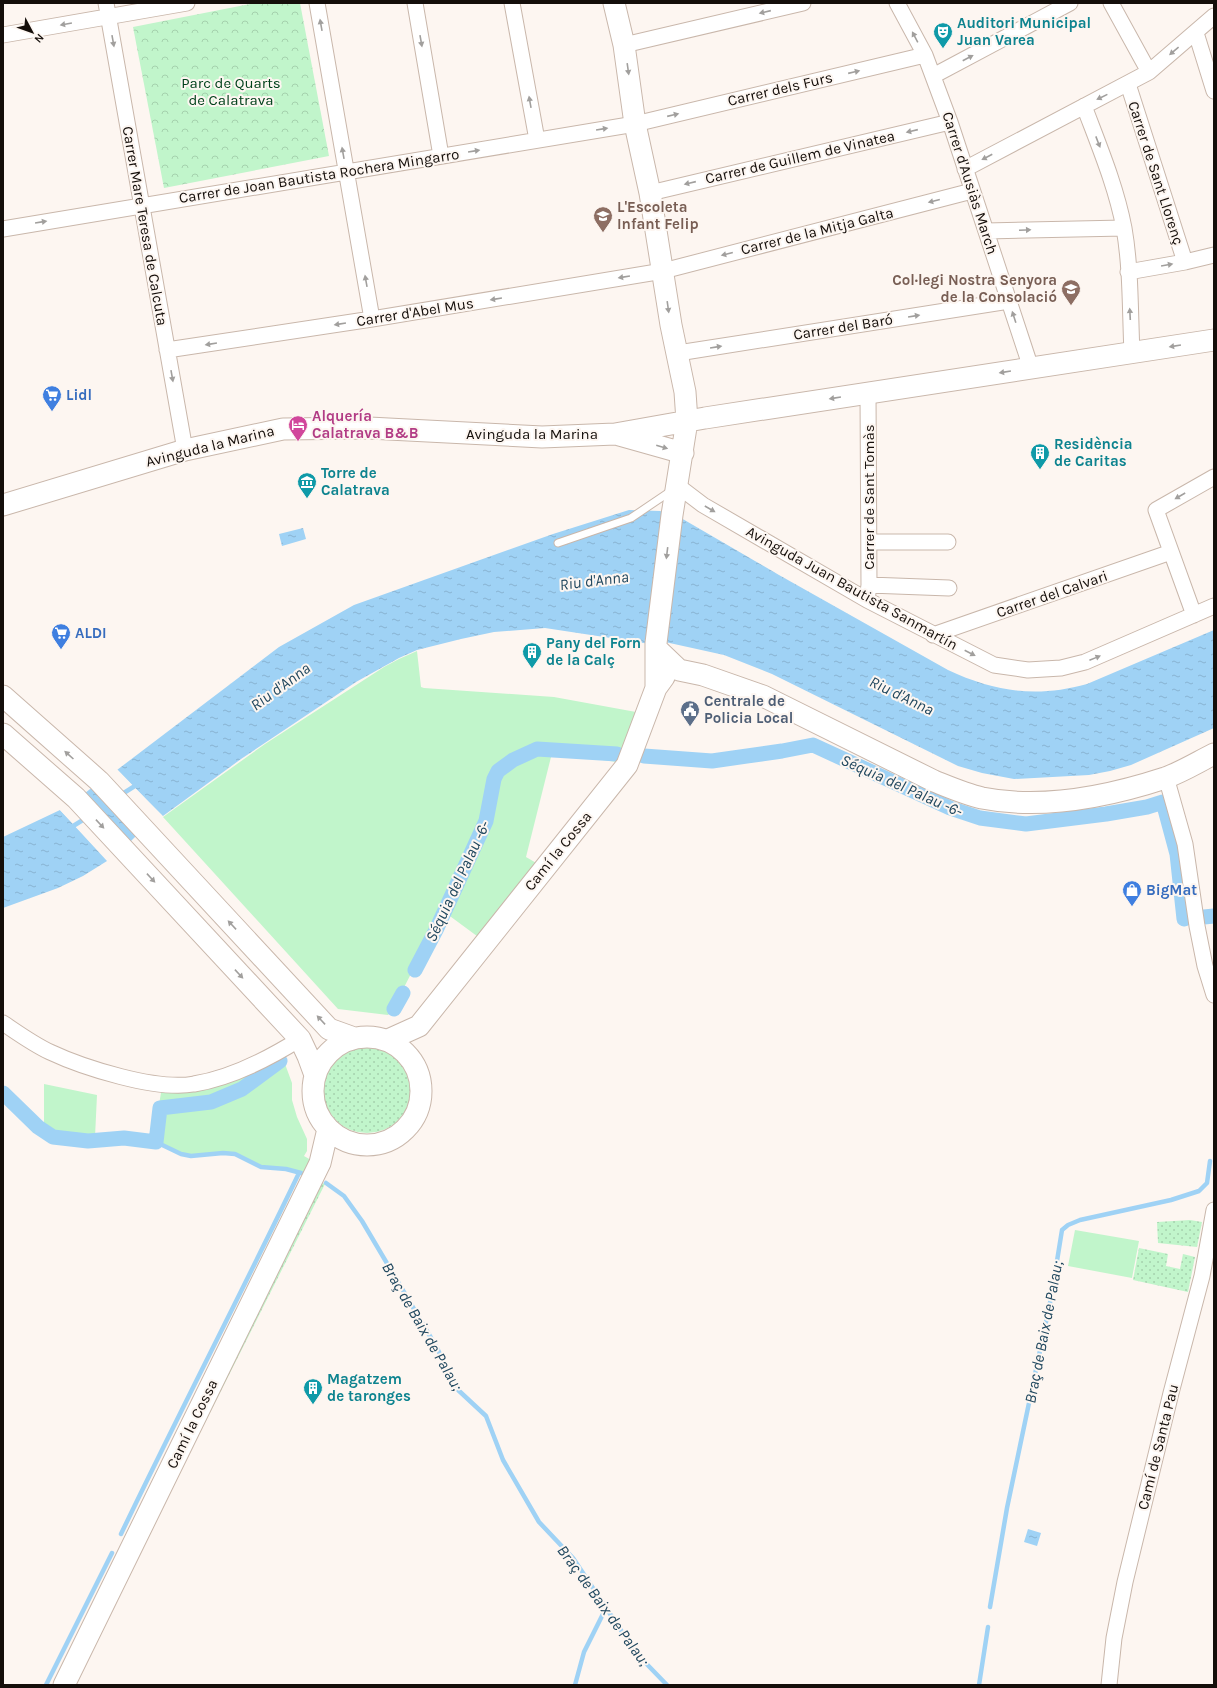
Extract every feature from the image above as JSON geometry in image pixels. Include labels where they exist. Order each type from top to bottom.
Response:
[{"type":"street","points":[[3,35],[107,10],[187,3]]},
{"type":"street","points":[[317,3],[372,319]]},
{"type":"street","points":[[415,3],[441,156]]},
{"type":"street","points":[[512,3],[537,140]]},
{"type":"street","points":[[614,3],[624,44],[635,124],[650,193],[671,325],[685,392],[687,421],[678,486],[672,514],[656,646],[656,688]]},
{"type":"street","points":[[624,44],[803,3]]},
{"type":"street","name":"Carrer d'Ausiàs March","points":[[897,3],[925,55],[950,122],[1031,368]]},
{"type":"street","points":[[933,76],[1070,3]]},
{"type":"street","points":[[1111,3],[1149,72]]},
{"type":"street","name":"Carrer Mare Teresa de Calcuta","points":[[107,10],[185,450]]},
{"type":"street","points":[[965,169],[1149,72],[1214,16]]},
{"type":"street","points":[[1196,33],[1214,91]]},
{"type":"street","name":"Carrer dels Furs","points":[[635,124],[925,55]]},
{"type":"street","name":"Carrer de Sant Llorenç","points":[[1128,84],[1185,262]]},
{"type":"street","points":[[1084,106],[1109,170],[1124,228],[1132,353]]},
{"type":"street","name":"Carrer de Guillem de Vinatea","points":[[650,193],[950,122]]},
{"type":"street","name":"Carrer de Joan Bautista Rochera Mingarro","points":[[3,229],[635,124]]},
{"type":"street","name":"Carrer de la Mitja Galta","points":[[663,271],[972,191]]},
{"type":"street","points":[[986,231],[1124,228]]},
{"type":"street","points":[[1128,272],[1185,262],[1214,255]]},
{"type":"street","name":"Carrer d'Abel Mus","points":[[167,350],[372,319],[663,271]]},
{"type":"street","name":"Carrer del Baró","points":[[678,353],[1009,301]]},
{"type":"street","points":[[615,434],[687,421],[1214,340]]},
{"type":"street","name":"Carrer de Sant Tomàs","points":[[867,600],[869,585],[870,542],[868,393]]},
{"type":"street","name":"Avinguda la Marina","points":[[3,504],[185,450],[283,429],[369,428],[542,437],[615,434]]},
{"type":"street","points":[[615,434],[683,453]]},
{"type":"street","points":[[1194,615],[1156,510],[1214,477]]},
{"type":"street","name":"Avinguda Juan Bautista Sanmartín","points":[[678,486],[703,505],[867,600],[994,665],[1028,670],[1061,668],[1085,662],[1214,606]]},
{"type":"street","points":[[870,542],[948,542]]},
{"type":"street","name":"Carrer del Calvari","points":[[933,635],[1171,552]]},
{"type":"street","points":[[869,585],[949,588]]},
{"type":"street","points":[[656,646],[679,670],[703,675],[763,696],[934,780],[956,790],[982,798],[1016,802],[1059,801],[1101,794],[1166,777],[1214,754]]},
{"type":"street","name":"Camí la Cossa","points":[[412,1059],[419,1026],[627,765],[656,688],[661,680],[669,674],[679,670]]},
{"type":"street","points":[[3,696],[99,781],[329,1029],[354,1038]]},
{"type":"street","points":[[3,734],[76,798],[300,1039],[315,1075]]},
{"type":"street","points":[[1166,777],[1185,844],[1197,926],[1205,966],[1214,996]]},
{"type":"street","points":[[3,1023],[30,1042],[73,1062],[142,1082],[166,1086],[193,1084],[232,1074],[284,1049],[300,1039]]},
{"type":"street","name":"Camí la Cossa","points":[[388,1040],[419,1026]]},
{"type":"street","points":[[377,1037],[388,1040],[405,1051],[412,1059],[419,1072],[422,1087],[421,1102],[416,1116],[407,1128],[396,1138],[382,1144],[367,1146],[352,1144],[339,1138],[328,1129],[319,1118],[314,1104],[312,1090],[315,1075],[320,1062],[330,1051],[341,1043],[354,1038],[377,1037]]},
{"type":"street","name":"Camí la Cossa","points":[[64,1685],[320,1163],[328,1129]]},
{"type":"street","points":[[320,1163],[352,1144]]},
{"type":"street","name":"Camí de Santa Pau","points":[[1109,1685],[1114,1638],[1125,1582],[1171,1393],[1202,1276],[1214,1210]]},
{"type":"lane","points":[[558,543],[631,518],[678,486]]},
{"type":"green space","name":"Parc de Quarts de Calatrava","points":[[255,3],[300,3],[329,156],[164,188],[133,27]]},
{"type":"green space","points":[[417,651],[421,687],[424,688],[554,697],[636,712],[617,762],[552,753],[526,857],[538,864],[481,939],[443,911],[393,1009],[388,1015],[338,1009],[163,817],[265,744],[384,667]]},
{"type":"green space","points":[[367,1045],[384,1048],[398,1058],[408,1072],[411,1089],[408,1106],[398,1120],[384,1130],[367,1133],[350,1130],[336,1120],[326,1106],[323,1089],[326,1072],[336,1058],[350,1048]]},
{"type":"green space","points":[[281,1053],[292,1083],[292,1100],[297,1117],[307,1139],[307,1151],[304,1156],[318,1164],[312,1176],[287,1168],[267,1167],[255,1164],[235,1153],[223,1152],[191,1156],[153,1140],[162,1087]]},
{"type":"green space","points":[[44,1084],[97,1095],[95,1137],[61,1135],[44,1127]]},
{"type":"green space","points":[[317,1181],[325,1184],[153,1526]]},
{"type":"green space","points":[[1190,1220],[1202,1222],[1197,1247],[1158,1243],[1157,1222]]},
{"type":"green space","points":[[1075,1230],[1139,1241],[1132,1278],[1068,1266]]},
{"type":"green space","points":[[1139,1248],[1168,1254],[1166,1266],[1180,1269],[1183,1254],[1195,1257],[1188,1292],[1133,1280]]},
{"type":"water","points":[[629,510],[660,511],[668,513],[650,644],[545,628],[494,632],[417,650],[399,658],[356,682],[241,759],[163,816],[117,770],[279,647],[354,605],[553,534]]},
{"type":"water","points":[[681,518],[948,670],[999,688],[1033,692],[1051,691],[1087,684],[1214,630],[1214,728],[1131,765],[1089,775],[1014,779],[982,773],[958,766],[772,674],[724,655],[665,642]]},
{"type":"water","points":[[303,528],[306,539],[282,546],[279,534]]},
{"type":"water","points":[[94,786],[138,834],[130,842],[85,793]]},
{"type":"water","points":[[60,810],[107,861],[83,876],[58,888],[3,908],[3,837]]},
{"type":"water","points":[[1028,1529],[1041,1533],[1037,1546],[1024,1542]]},
{"type":"pier","points":[[116,768],[163,817],[161,818],[116,771]]},
{"type":"pier","points":[[62,809],[108,859],[109,862],[60,810]]},
{"type":"waterway","name":"Séquia del Palau -6-","points":[[644,756],[712,761],[813,745],[950,808],[980,818],[1026,824],[1106,814],[1147,807],[1163,802],[1177,854],[1184,919]]},
{"type":"waterway","name":"Séquia del Palau -6-","points":[[415,970],[436,930],[486,821],[494,779],[498,771],[513,760],[537,749],[617,754]]},
{"type":"waterway","name":"Riu d'Anna","points":[[119,796],[138,784]]},
{"type":"waterway","name":"Riu d'Anna","points":[[70,828],[86,818]]},
{"type":"waterway","name":"Séquia del Palau -6-","points":[[1204,917],[1214,916]]},
{"type":"waterway","name":"Séquia del Palau -6-","points":[[394,1009],[403,993]]},
{"type":"waterway","name":"Braç de Baix de Palau;","points":[[3,1093],[38,1127],[53,1137],[88,1141],[124,1138],[156,1142],[160,1108],[211,1102],[242,1089],[280,1061]]},
{"type":"waterway","name":"Braç de Baix de Palau;","points":[[156,1142],[181,1154],[191,1156],[223,1153],[235,1154],[261,1167],[286,1169],[301,1173]]},
{"type":"waterway","name":"Braç de Baix de Palau;","points":[[990,1607],[1007,1508],[1051,1298],[1062,1230],[1068,1225],[1080,1220],[1171,1200],[1199,1191],[1207,1183],[1210,1161]]},
{"type":"waterway","points":[[121,1534],[299,1173]]},
{"type":"waterway","name":"Braç de Baix de Palau;","points":[[326,1183],[344,1196],[362,1221],[437,1348],[457,1389],[486,1416],[503,1460],[539,1522],[573,1558],[636,1653],[667,1685]]},
{"type":"waterway","points":[[46,1685],[112,1553]]},
{"type":"waterway","points":[[575,1685],[584,1652],[606,1608]]},
{"type":"waterway","name":"Braç de Baix de Palau;","points":[[979,1685],[988,1627]]},
{"type":"place","name":"Auditori Municipal Juan Varea","points":[[943,49]]},
{"type":"place","name":"L'Escoleta Infant Felip","points":[[603,233]]},
{"type":"place","name":"Col·legi Nostra Senyora de la Consolació","points":[[1071,306]]},
{"type":"place","name":"Lidl","points":[[52,412]]},
{"type":"place","name":"Alquería Calatrava B&B","points":[[298,442]]},
{"type":"place","name":"Residència de Caritas","points":[[1040,470]]},
{"type":"place","name":"Torre de Calatrava","points":[[307,499]]},
{"type":"place","name":"ALDI","points":[[61,650]]},
{"type":"place","name":"Pany del Forn de la Calç","points":[[532,669]]},
{"type":"place","name":"Centrale de Policia Local","points":[[690,727]]},
{"type":"place","name":"BigMat","points":[[1132,907]]},
{"type":"place","name":"Magatzem de taronges","points":[[313,1405]]}]
